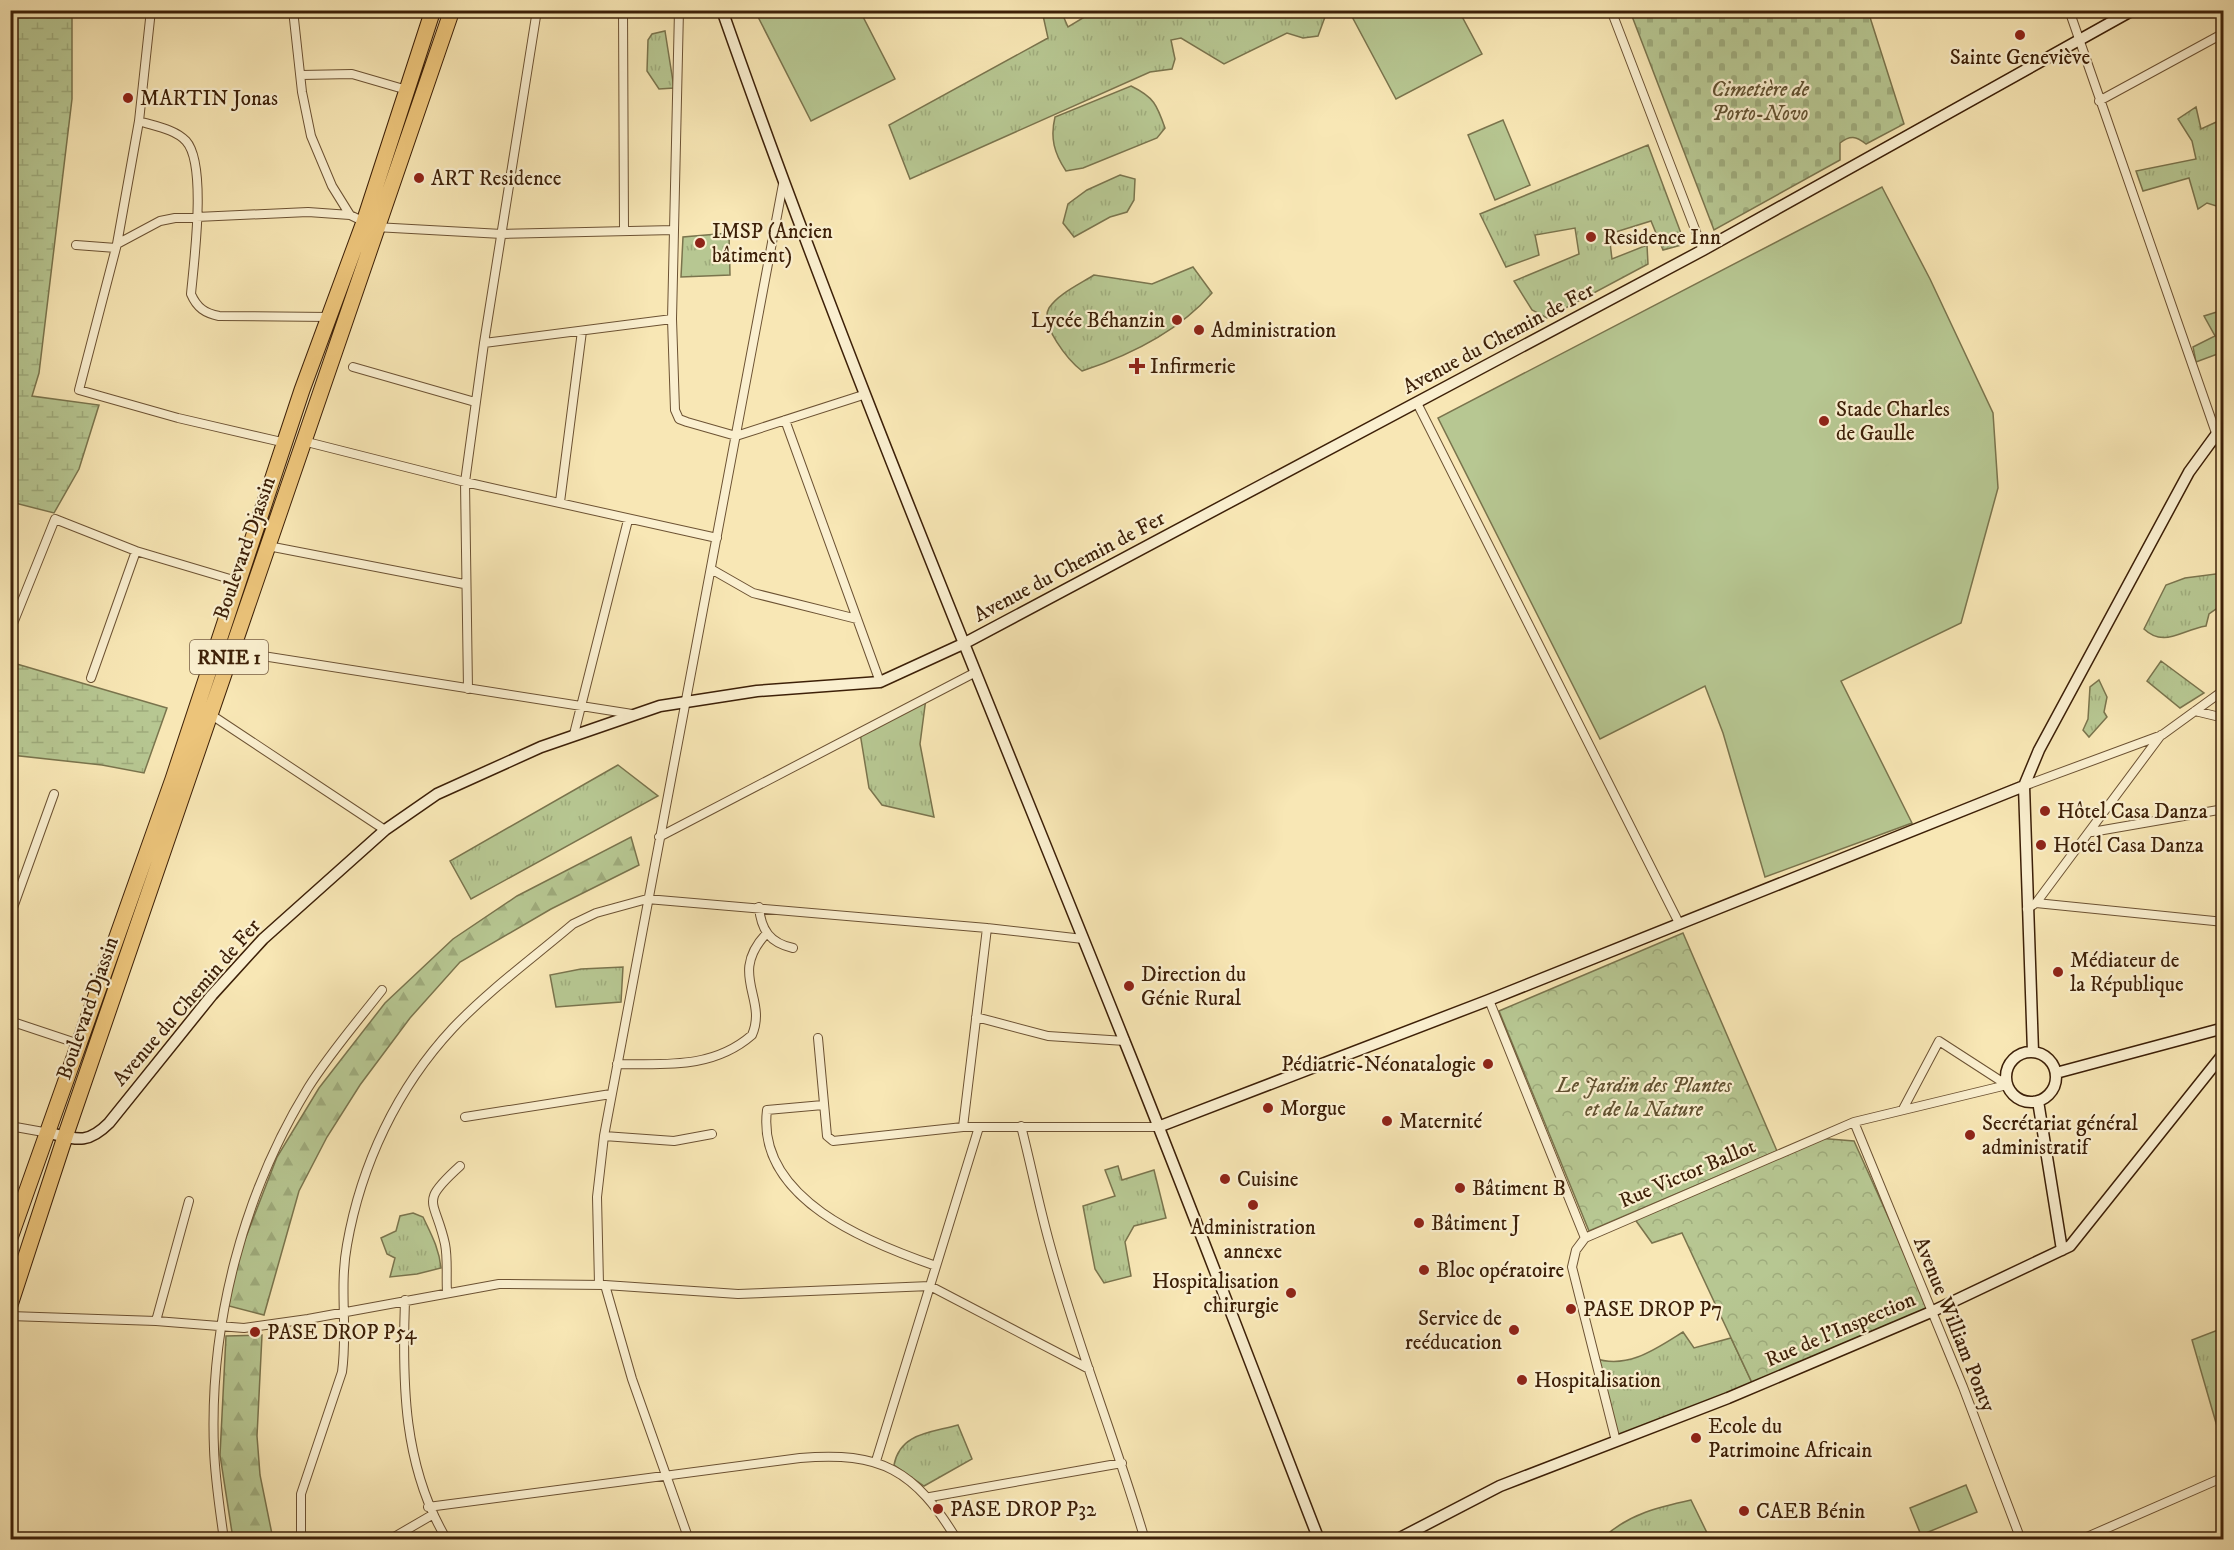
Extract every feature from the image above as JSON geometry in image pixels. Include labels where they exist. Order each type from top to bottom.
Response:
[{"type":"highway","name":"Boulevard Djassin","points":[[10,1305],[57,1135],[79,1044],[240,582],[302,390],[330,317],[434,10]]},
{"type":"highway","name":"Boulevard Djassin","points":[[12,1229],[57,1135],[210,714],[303,441],[363,221],[452,10]]},
{"type":"street","points":[[151,10],[139,121],[117,246],[79,390],[178,418],[286,443]]},
{"type":"street","points":[[293,10],[304,110],[314,144],[332,186],[363,221]]},
{"type":"street","points":[[468,689],[464,584],[465,482],[475,402],[537,10]]},
{"type":"street","points":[[623,10],[624,231]]},
{"type":"street","points":[[679,10],[672,319],[675,410],[680,418],[687,422],[736,436],[863,395]]},
{"type":"street","points":[[722,10],[783,184],[863,395],[1125,1041],[1318,1539]]},
{"type":"street","points":[[1611,10],[1703,250]]},
{"type":"street","points":[[2069,10],[2099,101],[2220,429],[2223,456]]},
{"type":"street","name":"Avenue du Chemin de Fer","points":[[57,1135],[85,1140],[95,1137],[110,1123],[212,995],[263,939],[385,830],[438,794],[512,759],[632,714],[687,700],[880,682],[965,643],[1703,250],[2133,10]]},
{"type":"street","points":[[2099,101],[2223,33]]},
{"type":"street","points":[[301,75],[352,74],[407,90]]},
{"type":"street","points":[[139,121],[174,132],[194,151],[197,216],[191,294],[203,311],[219,316],[330,317]]},
{"type":"street","points":[[689,1539],[632,1379],[602,1284],[597,1197],[611,1095],[783,184]]},
{"type":"street","points":[[76,245],[117,246],[160,221],[197,216],[308,212],[363,221],[502,234],[674,230]]},
{"type":"street","points":[[484,344],[672,319]]},
{"type":"street","points":[[560,502],[582,331]]},
{"type":"street","points":[[352,368],[475,402]]},
{"type":"street","points":[[1417,403],[1679,923]]},
{"type":"street","points":[[785,420],[880,682]]},
{"type":"street","points":[[2033,1052],[2032,906],[2024,786],[2039,750],[2189,472],[2220,429]]},
{"type":"street","points":[[303,441],[465,482],[717,538]]},
{"type":"street","points":[[10,631],[55,519],[136,550],[240,582]]},
{"type":"street","points":[[574,734],[628,520]]},
{"type":"street","points":[[268,546],[464,584]]},
{"type":"street","points":[[91,678],[136,550]]},
{"type":"street","points":[[711,569],[753,592],[857,620]]},
{"type":"street","points":[[231,651],[582,708],[632,714]]},
{"type":"street","points":[[659,837],[976,672]]},
{"type":"street","points":[[818,1038],[827,1136],[833,1141],[963,1127],[1022,1125],[1158,1127],[1489,1000],[2024,786],[2162,735],[2223,690]]},
{"type":"street","points":[[2195,711],[2223,718]]},
{"type":"street","points":[[210,714],[385,830]]},
{"type":"street","points":[[2032,906],[2092,832],[2162,735]]},
{"type":"street","points":[[10,916],[54,794]]},
{"type":"street","points":[[2092,832],[2223,809]]},
{"type":"street","points":[[301,1539],[301,1494],[342,1372],[345,1353],[342,1311],[346,1245],[364,1174],[377,1143],[411,1080],[454,1028],[573,924],[596,913],[647,899],[759,907],[1083,939]]},
{"type":"street","points":[[2032,906],[2223,922]]},
{"type":"street","points":[[759,907],[766,934],[778,944],[793,948]]},
{"type":"street","points":[[963,1127],[987,928]]},
{"type":"street","points":[[617,1064],[680,1064],[708,1060],[725,1055],[752,1035],[756,1016],[748,980],[749,961],[755,946],[766,934]]},
{"type":"street","points":[[224,1539],[213,1446],[221,1327],[228,1287],[243,1236],[279,1141],[329,1056],[382,990]]},
{"type":"street","points":[[1489,1000],[1585,1238],[1573,1258],[1574,1279],[1616,1441]]},
{"type":"street","points":[[976,1017],[1048,1036],[1125,1041]]},
{"type":"street","points":[[10,1021],[79,1044]]},
{"type":"street","points":[[2056,1073],[2223,1029]]},
{"type":"street","points":[[1902,1110],[1939,1041],[2007,1085],[2017,1098],[2029,1102],[2038,1101],[2052,1091],[2056,1073],[2048,1059],[2033,1052],[2021,1054],[2011,1062],[2006,1073],[2007,1085]]},
{"type":"street","name":"Rue de l'Inspection","points":[[1396,1539],[1479,1496],[1728,1398],[1931,1312],[2062,1250],[2077,1239],[2223,1053]]},
{"type":"street","name":"Rue Victor Ballot","points":[[1585,1238],[1854,1122],[2007,1085]]},
{"type":"street","points":[[465,1117],[611,1095]]},
{"type":"street","points":[[2038,1101],[2062,1250]]},
{"type":"street","points":[[823,1105],[767,1110],[767,1138],[779,1168],[793,1187],[857,1235],[885,1249],[936,1266]]},
{"type":"street","name":"Avenue William Ponty","points":[[1854,1122],[1963,1387],[2021,1539]]},
{"type":"street","points":[[1022,1125],[1050,1245],[1145,1539]]},
{"type":"street","points":[[10,1126],[57,1135]]},
{"type":"street","points":[[876,1461],[979,1127]]},
{"type":"street","points":[[604,1136],[674,1141],[712,1134]]},
{"type":"street","points":[[447,1292],[446,1248],[434,1216],[433,1196],[438,1186],[460,1166]]},
{"type":"street","points":[[156,1321],[189,1201]]},
{"type":"street","points":[[10,1316],[156,1321],[221,1327],[263,1327],[499,1284],[602,1284],[738,1294],[930,1286],[1089,1369]]},
{"type":"street","points":[[405,1300],[404,1396],[414,1459],[430,1511],[447,1539]]},
{"type":"street","points":[[389,1539],[430,1511],[667,1474],[823,1456],[876,1461],[901,1474],[930,1497],[957,1539]]},
{"type":"street","points":[[930,1497],[1122,1463]]},
{"type":"street","points":[[2080,1539],[2223,1478]]},
{"type":"green space","points":[[11,10],[72,11],[72,99],[39,373],[32,396],[99,405],[79,469],[54,513],[11,502]]},
{"type":"green space","points":[[1096,10],[1318,10],[1325,17],[1318,36],[1303,38],[1287,33],[1224,64],[1181,38],[1171,40],[1175,59],[1172,69],[1150,72],[910,179],[889,125],[1048,38],[1042,11],[1061,11],[1068,27]]},
{"type":"green space","points":[[755,11],[860,11],[895,79],[811,121]]},
{"type":"green space","points":[[1349,11],[1459,11],[1482,54],[1396,99]]},
{"type":"green space","name":"Cimetière de Porto-Novo","points":[[1630,11],[1868,11],[1904,124],[1866,144],[1859,139],[1844,140],[1840,143],[1840,160],[1714,230]]},
{"type":"green space","points":[[665,31],[674,88],[659,89],[647,71],[648,40],[652,34]]},
{"type":"green space","points":[[1131,86],[1150,98],[1160,113],[1165,128],[1157,138],[1083,168],[1066,171],[1054,145],[1055,117]]},
{"type":"green space","points":[[2196,107],[2201,129],[2223,119],[2223,208],[2207,203],[2198,209],[2189,178],[2143,191],[2136,171],[2196,159],[2192,141],[2178,119]]},
{"type":"green space","points":[[1503,120],[1530,185],[1495,200],[1468,135]]},
{"type":"green space","points":[[1648,145],[1685,244],[1663,250],[1651,221],[1609,234],[1612,259],[1647,245],[1648,264],[1547,318],[1532,310],[1514,281],[1579,254],[1575,228],[1535,235],[1539,255],[1506,267],[1480,214]]},
{"type":"green space","points":[[1120,175],[1135,179],[1134,200],[1127,212],[1110,217],[1074,237],[1063,223],[1068,204],[1087,190]]},
{"type":"green space","points":[[1882,187],[1930,279],[1993,413],[1998,488],[1961,623],[1841,681],[1912,823],[1765,877],[1723,733],[1705,686],[1600,739],[1438,418]]},
{"type":"green space","points":[[729,233],[730,275],[681,277],[683,237]]},
{"type":"green space","points":[[1193,267],[1212,293],[1199,307],[1169,331],[1118,358],[1082,371],[1063,351],[1048,324],[1047,315],[1053,303],[1094,275],[1152,284]]},
{"type":"green space","points":[[2223,310],[2223,352],[2196,362],[2193,347],[2215,336],[2204,316]]},
{"type":"green space","points":[[2223,573],[2223,604],[2209,614],[2206,626],[2166,637],[2159,637],[2144,629],[2166,585],[2185,578]]},
{"type":"green space","points":[[2161,661],[2204,693],[2180,708],[2147,681]]},
{"type":"green space","points":[[10,662],[167,708],[144,773],[102,765],[11,755]]},
{"type":"green space","points":[[2099,680],[2107,697],[2104,712],[2107,717],[2089,737],[2083,730],[2088,719],[2090,687]]},
{"type":"green space","points":[[926,698],[920,744],[934,817],[882,805],[869,788],[860,733]]},
{"type":"green space","points":[[618,765],[658,796],[471,899],[450,861]]},
{"type":"green space","points":[[631,837],[639,865],[551,909],[460,962],[410,1018],[360,1085],[327,1137],[299,1191],[264,1315],[229,1306],[232,1273],[277,1157],[319,1088],[385,1003],[453,939],[517,896]]},
{"type":"green space","name":"Le Jardin des Plantes et de la Nature","points":[[1683,933],[1777,1151],[1589,1231],[1499,1011]]},
{"type":"green space","points":[[623,967],[621,1002],[556,1007],[550,975],[581,969]]},
{"type":"green space","name":"Le Jardin des Plantes et de la Nature","points":[[1817,1138],[1854,1141],[1931,1312],[1754,1387],[1682,1233],[1652,1243],[1634,1218]]},
{"type":"green space","points":[[1118,1166],[1122,1180],[1154,1170],[1166,1218],[1134,1226],[1125,1242],[1131,1276],[1104,1283],[1095,1269],[1083,1206],[1115,1196],[1105,1170]]},
{"type":"green space","points":[[413,1213],[423,1217],[437,1248],[441,1268],[390,1277],[395,1258],[387,1254],[381,1238],[396,1231],[400,1216]]},
{"type":"green space","points":[[2223,1328],[2223,1447],[2192,1340]]},
{"type":"green space","points":[[1683,1332],[1694,1348],[1731,1338],[1754,1387],[1616,1441],[1594,1358],[1606,1361],[1630,1360],[1652,1351]]},
{"type":"green space","points":[[262,1335],[257,1436],[260,1475],[273,1539],[233,1539],[220,1455],[226,1336]]},
{"type":"green space","points":[[958,1425],[972,1459],[924,1486],[894,1465],[897,1454],[910,1440]]},
{"type":"green space","points":[[1966,1485],[1977,1512],[1921,1535],[1910,1508]]},
{"type":"green space","points":[[1691,1500],[1710,1539],[1605,1540],[1604,1537],[1614,1529],[1634,1517]]},
{"type":"place","name":"Sainte Geneviève","points":[[2020,35]]},
{"type":"place","name":"MARTIN Jonas","points":[[128,98]]},
{"type":"place","name":"ART Residence","points":[[419,178]]},
{"type":"place","name":"Residence Inn","points":[[1591,237]]},
{"type":"place","name":"IMSP (Ancien bâtiment)","points":[[700,243]]},
{"type":"place","name":"Lycée Béhanzin","points":[[1177,320]]},
{"type":"place","name":"Administration","points":[[1199,330]]},
{"type":"place","name":"Infirmerie","points":[[1137,366]]},
{"type":"place","name":"Stade Charles de Gaulle","points":[[1824,421]]},
{"type":"place","name":"Hôtel Casa Danza","points":[[2045,811]]},
{"type":"place","name":"Hotel Casa Danza","points":[[2041,845]]},
{"type":"place","name":"Médiateur de la République","points":[[2058,972]]},
{"type":"place","name":"Direction du Génie Rural","points":[[1129,986]]},
{"type":"place","name":"Pédiatrie-Néonatalogie","points":[[1488,1064]]},
{"type":"place","name":"Morgue","points":[[1268,1108]]},
{"type":"place","name":"Maternité","points":[[1387,1121]]},
{"type":"place","name":"Secrétariat général administratif","points":[[1970,1135]]},
{"type":"place","name":"Cuisine","points":[[1225,1179]]},
{"type":"place","name":"Bâtiment B","points":[[1460,1188]]},
{"type":"place","name":"Administration annexe","points":[[1253,1205]]},
{"type":"place","name":"Bâtiment J","points":[[1419,1223]]},
{"type":"place","name":"Bloc opératoire","points":[[1424,1270]]},
{"type":"place","name":"Hospitalisation chirurgie","points":[[1291,1293]]},
{"type":"place","name":"PASE DROP P7","points":[[1571,1309]]},
{"type":"place","name":"Service de reéducation","points":[[1514,1330]]},
{"type":"place","name":"PASE DROP P54","points":[[255,1332]]},
{"type":"place","name":"Hospitalisation","points":[[1522,1380]]},
{"type":"place","name":"Ecole du Patrimoine Africain","points":[[1696,1438]]},
{"type":"place","name":"PASE DROP P32","points":[[938,1509]]},
{"type":"place","name":"CAEB Bénin","points":[[1744,1511]]}]
